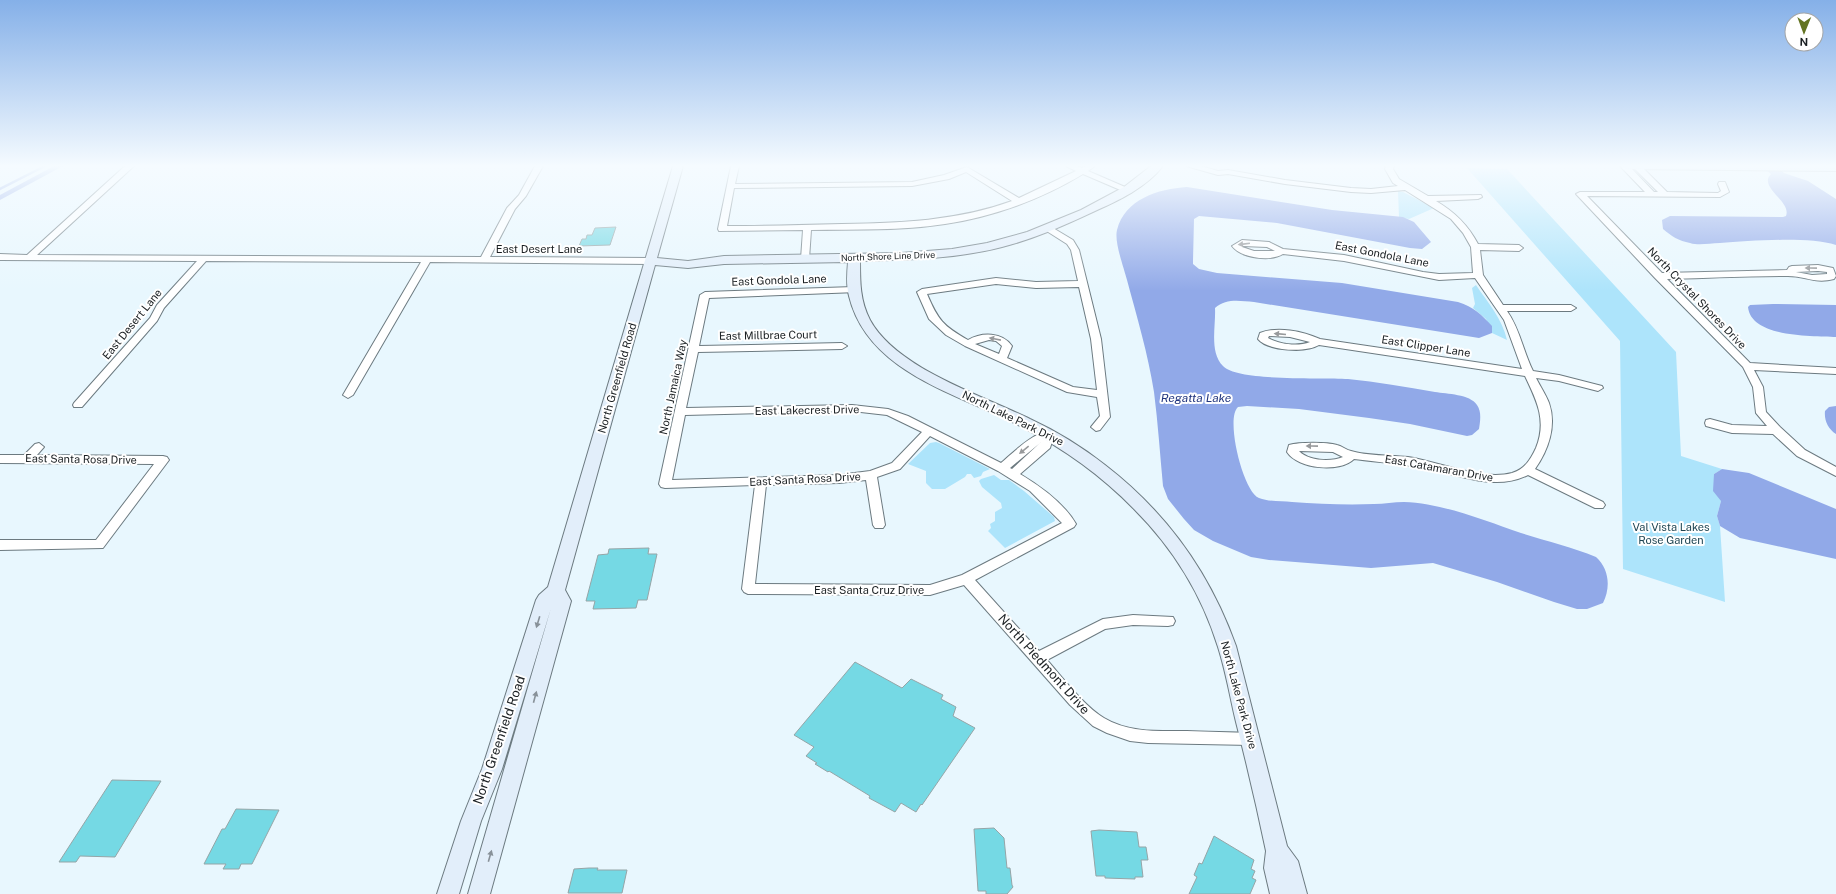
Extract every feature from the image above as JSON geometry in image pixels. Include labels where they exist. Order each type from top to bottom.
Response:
[{"type":"street","points":[[29,258],[84,208]]},
{"type":"street","points":[[484,261],[511,208]]},
{"type":"street","name":"North Greenfield Road","points":[[448,894],[471,821],[492,769],[545,600],[556,590],[666,208]]},
{"type":"street","points":[[726,208],[722,229],[890,226],[941,222],[998,208]]},
{"type":"street","name":"North Shore Line Drive","points":[[651,261],[666,264],[710,263],[724,260],[918,256],[960,252],[1002,243],[1048,228],[1095,208]]},
{"type":"street","points":[[1440,208],[1454,217],[1467,232],[1475,247],[1478,275],[1509,320],[1522,359],[1531,374],[1544,404],[1546,422],[1545,439],[1538,458],[1528,470],[1599,505]]},
{"type":"street","name":"North Crystal Shores Drive","points":[[1593,208],[1747,366],[1758,387],[1761,413],[1776,430]]},
{"type":"street","points":[[805,259],[807,227]]},
{"type":"street","points":[[1048,228],[1065,237],[1073,246],[1084,284],[1096,339],[1105,417],[1096,427]]},
{"type":"street","points":[[1475,247],[1519,248]]},
{"type":"street","name":"East Gondola Lane","points":[[1281,250],[1344,258],[1423,275],[1478,275]]},
{"type":"street","name":"East Desert Lane","points":[[0,257],[651,261]]},
{"type":"street","name":"East Desert Lane","points":[[78,405],[154,319],[160,307],[204,258]]},
{"type":"street","name":"North Lake Park Drive","points":[[854,258],[854,290],[857,305],[864,321],[881,342],[898,358],[929,378],[1049,435],[1087,459],[1129,494],[1166,534],[1189,566],[1212,610],[1226,645],[1251,739],[1277,851],[1275,868],[1281,894]]},
{"type":"street","points":[[348,395],[427,260]]},
{"type":"street","points":[[1658,276],[1791,273]]},
{"type":"street","points":[[1084,284],[1036,285],[996,282],[922,292],[932,317],[949,333],[968,344],[1070,390],[1102,394]]},
{"type":"street","name":"East Gondola Lane","points":[[705,295],[854,290]]},
{"type":"street","name":"North Jamaica Way","points":[[665,484],[705,295]]},
{"type":"street","points":[[1501,308],[1571,308]]},
{"type":"street","points":[[968,344],[972,340],[998,338],[1004,341],[1007,346],[1001,358]]},
{"type":"street","name":"East Clipper Lane","points":[[1317,342],[1559,378],[1598,388]]},
{"type":"street","name":"East Millbrae Court","points":[[694,349],[842,346]]},
{"type":"street","points":[[1747,366],[1836,371]]},
{"type":"street","name":"East Lakecrest Drive","points":[[680,412],[852,408],[888,412],[1002,468],[1034,488],[1053,505],[1070,524]]},
{"type":"street","points":[[1710,423],[1732,429],[1776,430],[1801,453],[1836,472]]},
{"type":"street","name":"East Santa Rosa Drive","points":[[665,484],[839,479],[871,475],[896,466],[929,431]]},
{"type":"street","points":[[1002,468],[1036,440],[1049,435]]},
{"type":"street","points":[[1012,475],[1046,445],[1049,435]]},
{"type":"street","points":[[27,459],[39,447]]},
{"type":"street","name":"East Catamaran Drive","points":[[1349,455],[1408,461],[1490,478],[1508,478],[1528,470]]},
{"type":"street","name":"East Santa Rosa Drive","points":[[0,459],[163,460],[99,545],[0,545]]},
{"type":"street","points":[[871,475],[878,525]]},
{"type":"street","name":"East Santa Cruz Drive","points":[[761,482],[748,589],[930,590],[966,579],[1070,524]]},
{"type":"street","name":"North Piedmont Drive","points":[[966,579],[1085,711],[1098,722],[1112,729],[1130,735],[1148,737],[1251,739]]},
{"type":"street","name":"North Greenfield Road","points":[[479,894],[562,601],[556,590]]},
{"type":"street","points":[[1038,658],[1103,624],[1133,620],[1168,621]]},
{"type":"street","points":[[527,658],[547,652]]},
{"type":"street","points":[[501,741],[524,735]]},
{"type":"street","name":"North Lake Park Drive","points":[[1277,851],[1290,869],[1296,894]]},
{"type":"green space","points":[[1399,208],[1434,208],[1409,219],[1399,217]]},
{"type":"green space","name":"Val Vista Lakes Rose Garden","points":[[1502,208],[1543,208],[1676,352],[1681,456],[1722,469],[1714,474],[1721,501],[1717,516],[1720,526],[1725,602],[1623,569],[1620,341]]},
{"type":"green space","points":[[1476,285],[1502,325],[1507,340],[1492,333],[1486,319],[1473,308],[1475,304],[1472,288]]},
{"type":"green space","points":[[936,442],[990,469],[983,472],[981,476],[974,478],[971,474],[967,474],[965,477],[945,489],[932,489],[926,483],[926,471],[908,464],[930,443]]},
{"type":"green space","points":[[994,475],[1001,480],[1009,480],[1024,491],[1054,517],[1055,521],[1005,548],[988,531],[991,528],[990,524],[995,521],[995,512],[1002,508],[1001,503],[982,487],[979,481]]},
{"type":"water","name":"Regatta Lake","points":[[1130,208],[1318,208],[1403,217],[1414,222],[1431,242],[1422,249],[1277,223],[1199,216],[1194,219],[1193,264],[1199,269],[1217,273],[1342,283],[1458,302],[1477,311],[1492,326],[1492,333],[1479,338],[1254,302],[1228,301],[1219,305],[1215,308],[1214,338],[1216,354],[1223,366],[1232,371],[1263,377],[1348,379],[1452,394],[1474,401],[1480,411],[1479,429],[1472,435],[1467,436],[1410,424],[1299,409],[1247,406],[1238,407],[1235,414],[1235,439],[1247,483],[1253,493],[1259,498],[1271,501],[1343,504],[1419,503],[1464,513],[1521,533],[1578,550],[1596,557],[1604,567],[1608,585],[1606,597],[1603,603],[1587,609],[1577,609],[1497,582],[1433,563],[1371,568],[1269,560],[1251,557],[1213,541],[1194,530],[1168,499],[1163,486],[1157,415],[1152,378],[1116,235],[1121,219]]},
{"type":"water","points":[[1786,208],[1836,208],[1836,245],[1824,242],[1795,240],[1763,240],[1697,244],[1679,240],[1672,236],[1663,229],[1662,220],[1670,216],[1783,217],[1786,216]]},
{"type":"water","points":[[1750,305],[1836,305],[1836,337],[1799,335],[1771,330],[1760,325],[1752,317],[1748,307]]},
{"type":"water","points":[[1836,406],[1836,434],[1829,427],[1826,421],[1825,411],[1829,407]]},
{"type":"water","points":[[1722,469],[1749,473],[1836,509],[1836,559],[1740,538],[1720,526],[1717,516],[1721,501],[1713,491],[1714,474]]},
{"type":"building","points":[[616,227],[610,245],[579,246],[582,239],[586,239],[587,235],[592,235],[595,228]]},
{"type":"building","points":[[649,548],[648,554],[657,554],[647,600],[638,600],[636,608],[593,609],[595,601],[586,601],[598,555],[608,554],[609,549]]},
{"type":"building","points":[[855,662],[902,688],[911,679],[943,695],[941,699],[956,707],[953,716],[975,728],[916,812],[901,803],[895,812],[869,798],[870,796],[815,764],[817,763],[806,756],[814,747],[794,735]]},
{"type":"building","points":[[112,780],[161,781],[115,857],[80,856],[76,862],[59,862]]},
{"type":"building","points":[[236,809],[279,810],[252,864],[241,864],[239,869],[223,869],[226,864],[204,864],[222,829],[225,829]]},
{"type":"building","points":[[994,828],[1004,838],[1007,868],[1010,868],[1013,887],[1007,894],[986,894],[986,891],[978,891],[974,829]]},
{"type":"building","points":[[1091,831],[1137,832],[1139,847],[1146,847],[1148,860],[1141,860],[1143,877],[1135,877],[1135,879],[1105,878],[1105,876],[1096,876]]},
{"type":"building","points":[[1214,836],[1254,860],[1251,869],[1255,871],[1252,878],[1256,880],[1250,894],[1189,894],[1197,877],[1194,875],[1199,863],[1202,864]]},
{"type":"building","points":[[598,868],[597,870],[627,870],[622,893],[568,893],[574,869]]}]
